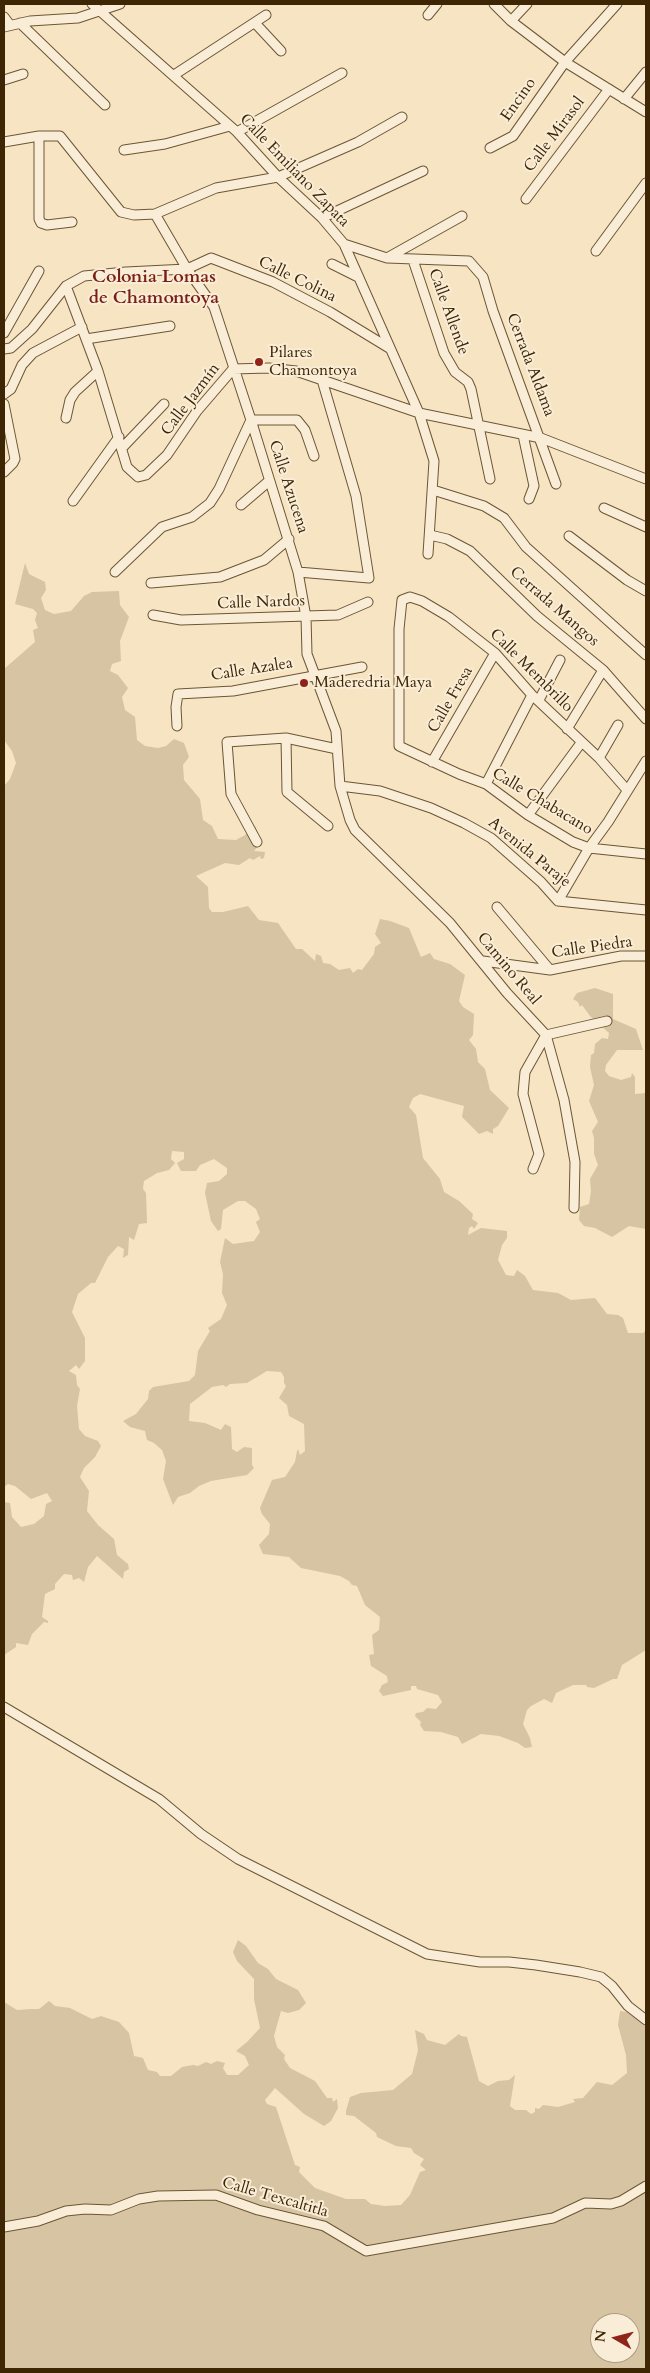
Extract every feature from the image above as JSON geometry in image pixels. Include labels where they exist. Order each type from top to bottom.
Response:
[{"type":"street","name":"Calle Emiliano Zapata","points":[[92,4],[237,132],[278,177],[322,218],[344,244],[419,413],[434,461],[428,554]]},
{"type":"street","points":[[4,17],[7,26],[54,18],[78,18],[102,12],[120,4]]},
{"type":"street","points":[[428,15],[437,4]]},
{"type":"street","points":[[494,4],[511,20],[565,62],[646,112]]},
{"type":"street","points":[[511,20],[527,4]]},
{"type":"street","name":"Encino","points":[[490,148],[513,136],[565,62],[617,4]]},
{"type":"street","points":[[174,75],[256,23],[266,14]]},
{"type":"street","points":[[20,23],[105,105]]},
{"type":"street","points":[[256,23],[281,51]]},
{"type":"street","points":[[624,99],[646,72]]},
{"type":"street","points":[[237,132],[342,73]]},
{"type":"street","points":[[4,80],[23,74]]},
{"type":"street","name":"Calle Mirasol","points":[[526,199],[609,89]]},
{"type":"street","points":[[4,142],[39,136],[60,136],[120,212],[134,215],[155,214],[216,188],[278,177],[358,142],[402,116]]},
{"type":"street","points":[[124,150],[165,144],[230,126]]},
{"type":"street","points":[[39,136],[39,219],[44,224],[72,222]]},
{"type":"street","points":[[322,218],[423,171]]},
{"type":"street","points":[[596,251],[646,183]]},
{"type":"street","name":"Calle Azucena","points":[[155,214],[187,269],[214,307],[251,420],[298,572],[306,617],[308,654],[314,676],[336,732],[340,786]]},
{"type":"street","points":[[387,258],[462,216]]},
{"type":"street","points":[[344,244],[387,258],[413,260]]},
{"type":"street","name":"Calle Colina","points":[[187,269],[211,258],[264,279],[330,312],[390,348]]},
{"type":"street","name":"Cerrada Aldama","points":[[413,260],[469,261],[483,276],[493,310],[541,438],[556,484]]},
{"type":"street","name":"Calle Allende","points":[[413,260],[444,353],[455,372],[468,382],[490,479]]},
{"type":"street","points":[[332,264],[358,277]]},
{"type":"street","points":[[4,349],[11,348],[32,329],[66,286],[84,276],[187,269]]},
{"type":"street","points":[[4,333],[40,271]]},
{"type":"street","name":"Calle Jazmín","points":[[66,286],[98,371],[127,467],[132,474],[138,477],[146,475],[167,455],[197,412],[233,368],[269,368],[296,372],[419,413],[478,427],[541,438],[646,479]]},
{"type":"street","points":[[86,339],[170,326]]},
{"type":"street","points":[[4,394],[12,389],[22,365],[33,353],[82,327]]},
{"type":"street","points":[[66,418],[70,400],[75,392],[98,371]]},
{"type":"street","points":[[298,572],[369,578],[356,496],[322,380]]},
{"type":"street","points":[[4,404],[15,459],[4,472]]},
{"type":"street","points":[[122,448],[164,404]]},
{"type":"street","points":[[115,572],[162,527],[192,517],[210,503],[219,489],[251,420],[297,420],[305,430],[314,456]]},
{"type":"street","points":[[523,435],[534,486],[528,499]]},
{"type":"street","points":[[73,501],[119,437]]},
{"type":"street","points":[[241,505],[269,481]]},
{"type":"street","points":[[433,490],[484,506],[504,518],[526,547],[646,655]]},
{"type":"street","points":[[604,508],[646,527]]},
{"type":"street","name":"Cerrada Mangos","points":[[430,536],[447,539],[470,551],[537,616],[602,670],[646,719]]},
{"type":"street","points":[[569,536],[627,580],[646,591]]},
{"type":"street","points":[[152,583],[220,577],[264,560],[289,539]]},
{"type":"street","name":"Calle Membrillo","points":[[399,746],[399,630],[402,600],[410,597],[422,601],[449,617],[495,653],[536,698],[581,743],[599,758],[627,790]]},
{"type":"street","name":"Calle Nardos","points":[[153,615],[181,620],[306,617],[338,615],[368,602]]},
{"type":"street","name":"Calle Fresa","points":[[432,762],[495,653]]},
{"type":"street","points":[[486,784],[560,660]]},
{"type":"street","name":"Calle Azalea","points":[[177,726],[176,707],[178,694],[233,690],[362,667]]},
{"type":"street","points":[[567,729],[602,670]]},
{"type":"street","points":[[599,758],[618,725]]},
{"type":"street","points":[[257,842],[231,794],[228,742],[286,738],[338,749]]},
{"type":"street","points":[[286,738],[287,792],[328,826]]},
{"type":"street","points":[[528,815],[581,743]]},
{"type":"street","name":"Calle Chabacano","points":[[399,746],[486,784],[528,815],[573,842],[589,848],[646,854]]},
{"type":"street","points":[[558,901],[589,848],[608,822],[646,761]]},
{"type":"street","name":"Avenida Paraje","points":[[340,786],[380,791],[464,822],[491,838],[541,882],[558,901],[646,910]]},
{"type":"street","name":"Camino Real","points":[[340,786],[350,820],[355,830],[450,923],[507,993],[546,1035],[564,1100],[575,1162],[574,1208]]},
{"type":"street","points":[[497,907],[550,970]]},
{"type":"street","name":"Calle Piedra","points":[[482,961],[550,970],[621,956],[646,956]]},
{"type":"street","points":[[533,1170],[539,1154],[523,1094],[525,1072],[546,1035],[607,1021]]},
{"type":"street","points":[[4,1707],[158,1800],[201,1834],[238,1859],[427,1954],[480,1962],[509,1962],[536,1965],[601,1977],[612,1986],[628,2006],[646,2020]]},
{"type":"street","name":"Calle Texcaltitla","points":[[4,2227],[38,2221],[66,2211],[85,2209],[111,2210],[139,2199],[158,2196],[216,2195],[258,2210],[324,2226],[366,2251],[553,2218],[585,2203],[611,2204],[620,2201],[646,2186]]},
{"type":"shaded area","points":[[25,563],[29,574],[45,582],[46,590],[41,598],[45,610],[54,614],[71,611],[84,596],[92,592],[119,591],[120,605],[129,617],[120,641],[121,661],[112,664],[110,671],[118,675],[128,688],[122,697],[125,710],[135,717],[137,740],[145,746],[158,748],[166,746],[174,739],[184,743],[189,757],[183,765],[184,780],[200,799],[203,820],[212,826],[218,839],[236,840],[245,835],[253,824],[256,828],[261,843],[254,851],[265,852],[264,858],[261,859],[260,856],[253,860],[250,858],[239,865],[225,863],[196,876],[208,887],[209,908],[212,912],[223,912],[248,906],[259,920],[278,923],[296,949],[302,949],[315,961],[316,954],[321,956],[323,963],[330,964],[339,970],[350,968],[353,973],[358,969],[362,970],[374,954],[375,947],[381,943],[375,934],[380,919],[390,921],[409,928],[421,957],[430,953],[434,959],[450,964],[465,975],[459,1001],[463,1007],[474,1014],[473,1035],[469,1040],[476,1049],[478,1062],[485,1069],[490,1090],[509,1108],[498,1126],[493,1129],[493,1134],[487,1131],[479,1134],[462,1117],[464,1106],[420,1094],[413,1098],[409,1107],[416,1115],[423,1158],[440,1179],[444,1192],[459,1201],[473,1214],[472,1219],[478,1223],[474,1229],[472,1226],[469,1228],[468,1235],[481,1228],[507,1231],[507,1238],[502,1245],[498,1260],[506,1275],[514,1276],[517,1270],[525,1276],[533,1290],[558,1293],[571,1300],[595,1298],[607,1314],[618,1315],[623,1318],[628,1333],[643,1333],[646,1330],[646,1650],[622,1665],[617,1679],[594,1688],[587,1687],[586,1685],[573,1685],[556,1693],[552,1703],[544,1699],[531,1706],[527,1710],[523,1724],[532,1747],[525,1748],[518,1743],[499,1736],[481,1734],[462,1744],[458,1737],[441,1732],[424,1731],[420,1725],[421,1722],[415,1716],[416,1713],[423,1712],[427,1708],[436,1709],[442,1702],[438,1695],[417,1689],[416,1686],[411,1686],[411,1690],[383,1696],[379,1691],[382,1685],[388,1682],[387,1676],[371,1666],[369,1655],[374,1654],[372,1635],[379,1630],[380,1617],[365,1605],[357,1586],[352,1585],[340,1576],[301,1568],[289,1557],[263,1554],[259,1545],[269,1534],[270,1524],[260,1508],[272,1480],[285,1477],[295,1462],[298,1449],[300,1455],[305,1451],[304,1424],[289,1416],[287,1405],[279,1398],[286,1386],[281,1372],[267,1371],[247,1383],[230,1384],[226,1387],[223,1385],[212,1387],[190,1404],[189,1421],[205,1423],[221,1430],[225,1424],[231,1427],[232,1449],[237,1452],[244,1447],[252,1448],[252,1465],[254,1468],[247,1475],[211,1481],[199,1486],[190,1493],[178,1497],[173,1505],[163,1479],[166,1461],[162,1450],[147,1440],[145,1431],[130,1427],[123,1421],[136,1414],[148,1399],[149,1391],[153,1387],[189,1381],[195,1375],[198,1351],[210,1331],[208,1328],[221,1319],[227,1305],[222,1293],[223,1274],[220,1262],[225,1238],[233,1244],[254,1241],[260,1232],[256,1222],[260,1219],[256,1209],[245,1201],[238,1201],[223,1210],[221,1229],[218,1231],[211,1221],[205,1193],[207,1183],[219,1181],[227,1174],[227,1168],[214,1159],[200,1165],[196,1171],[181,1171],[177,1163],[184,1159],[184,1152],[172,1151],[171,1159],[175,1163],[169,1170],[157,1173],[144,1181],[143,1189],[146,1193],[147,1223],[139,1224],[134,1240],[129,1237],[128,1255],[123,1258],[124,1249],[118,1246],[108,1257],[95,1283],[91,1283],[78,1294],[72,1312],[85,1338],[85,1361],[79,1369],[76,1365],[69,1371],[76,1375],[77,1385],[80,1389],[77,1406],[79,1429],[85,1436],[98,1441],[101,1446],[95,1457],[84,1468],[80,1477],[89,1491],[87,1511],[98,1525],[114,1539],[117,1555],[128,1564],[129,1569],[124,1572],[123,1579],[97,1556],[88,1567],[84,1582],[79,1578],[73,1580],[72,1575],[64,1574],[55,1584],[55,1589],[45,1594],[42,1617],[48,1623],[44,1622],[32,1634],[28,1645],[16,1643],[16,1647],[4,1655],[4,1502],[10,1503],[12,1517],[21,1527],[34,1524],[44,1516],[46,1504],[52,1501],[47,1493],[31,1499],[15,1486],[8,1484],[4,1487],[4,786],[10,779],[16,763],[12,751],[4,740],[4,669],[35,642],[33,630],[38,628],[35,620],[37,613],[33,609],[15,604]]},
{"type":"shaded area","points":[[595,988],[613,994],[613,1019],[636,1029],[643,1050],[617,1050],[606,1065],[605,1071],[609,1076],[621,1080],[631,1077],[632,1073],[635,1077],[635,1094],[646,1093],[646,1229],[629,1226],[612,1237],[595,1228],[584,1226],[579,1220],[580,1207],[589,1204],[590,1179],[598,1165],[594,1154],[592,1131],[598,1122],[589,1101],[594,1085],[590,1067],[591,1055],[594,1053],[595,1044],[602,1038],[608,1039],[609,1033],[590,1016],[582,1005],[580,1007],[578,1002],[573,999],[577,993]]},
{"type":"shaded area","points":[[238,1940],[246,1946],[258,1963],[268,1969],[276,1979],[298,1990],[306,2003],[299,2010],[288,2013],[281,2011],[274,2036],[277,2047],[285,2055],[284,2059],[290,2068],[315,2081],[327,2098],[332,2098],[333,2102],[337,2099],[338,2108],[331,2121],[324,2126],[304,2114],[275,2088],[265,2100],[267,2104],[276,2107],[295,2165],[300,2167],[299,2172],[315,2188],[346,2199],[365,2199],[371,2204],[385,2206],[401,2205],[410,2195],[420,2172],[426,2170],[420,2165],[424,2159],[414,2153],[411,2148],[396,2146],[377,2137],[376,2133],[354,2116],[346,2115],[346,2111],[350,2097],[361,2093],[393,2090],[412,2074],[418,2050],[415,2030],[424,2034],[427,2040],[445,2045],[459,2034],[467,2037],[479,2081],[488,2086],[498,2081],[509,2080],[515,2075],[510,2106],[515,2110],[526,2110],[531,2114],[535,2112],[535,2108],[539,2109],[543,2105],[558,2107],[575,2102],[573,2099],[583,2098],[597,2082],[612,2085],[627,2073],[626,2055],[618,2025],[620,2011],[646,2015],[646,2369],[4,2369],[4,2002],[17,2010],[39,2009],[49,2001],[55,2006],[70,2008],[92,2019],[101,2016],[119,2022],[129,2033],[134,2056],[143,2058],[148,2070],[157,2072],[160,2076],[171,2076],[182,2067],[198,2066],[206,2062],[211,2064],[217,2061],[225,2063],[223,2068],[227,2075],[238,2075],[249,2065],[245,2056],[236,2051],[260,2028],[254,1999],[254,1979],[237,1961],[233,1952]]},
{"type":"place","name":"Pilares Chamontoya","points":[[259,362]]},
{"type":"place","name":"Maderedria Maya","points":[[304,683]]},
{"type":"district","name":"Colonia Lomas de Chamontoya","points":[[154,288]]}]
